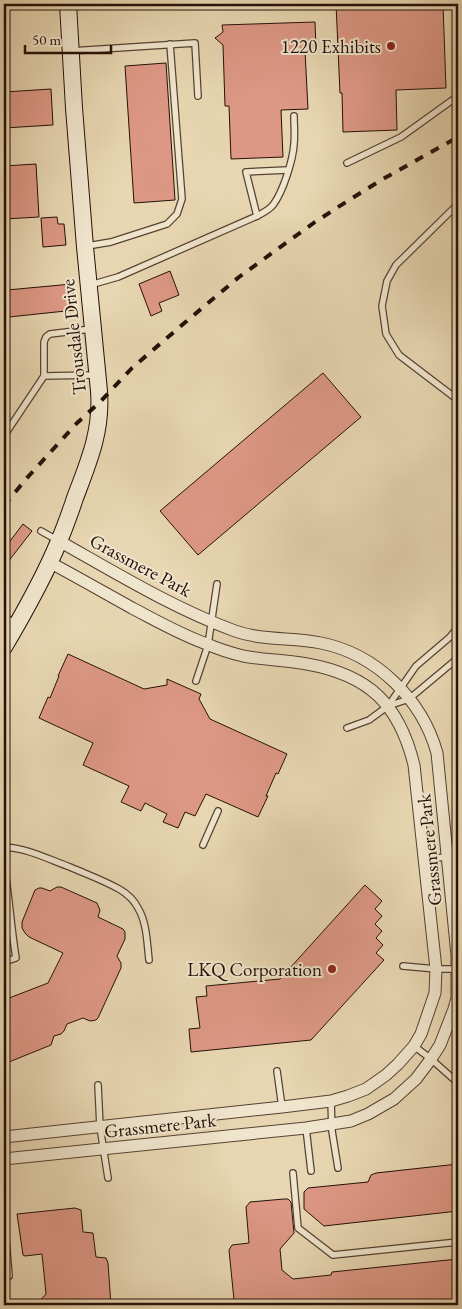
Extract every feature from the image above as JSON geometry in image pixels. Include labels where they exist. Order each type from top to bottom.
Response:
[{"type":"street","name":"Trousdale Drive","points":[[4,647],[11,620],[50,562],[59,541],[91,456],[100,415],[85,247],[68,4]]},
{"type":"street","name":"Grassmere Park","points":[[4,1158],[306,1128],[351,1121],[394,1100],[416,1079],[440,1045],[455,1017],[457,998],[458,969],[453,856],[437,753],[434,741],[420,713],[401,689],[384,672],[340,648],[303,640],[268,638],[238,632],[211,622],[59,541]]},
{"type":"street","name":"Grassmere Park","points":[[4,1137],[282,1107],[331,1101],[348,1096],[366,1089],[392,1070],[414,1046],[421,1034],[435,993],[436,969],[414,765],[410,747],[399,721],[388,706],[355,678],[330,669],[307,664],[244,656],[186,636],[50,562]]},
{"type":"lane","points":[[71,51],[195,43],[198,96]]},
{"type":"lane","points":[[85,247],[111,242],[163,226],[171,221],[180,208],[182,199],[170,44]]},
{"type":"lane","points":[[347,163],[401,137],[458,96]]},
{"type":"lane","points":[[88,285],[118,277],[265,212],[274,204],[283,187],[294,145],[294,116]]},
{"type":"lane","points":[[257,216],[246,172],[288,170]]},
{"type":"lane","points":[[458,204],[396,265],[387,281],[382,306],[386,334],[399,355],[458,400]]},
{"type":"lane","points":[[4,436],[44,376],[44,342],[46,337],[50,334],[93,329]]},
{"type":"lane","points":[[44,376],[97,375]]},
{"type":"lane","points":[[41,531],[59,541]]},
{"type":"lane","points":[[196,681],[208,645],[217,584]]},
{"type":"lane","points":[[347,728],[369,720],[388,706],[416,666],[450,637],[458,627]]},
{"type":"lane","points":[[388,706],[409,699],[458,658]]},
{"type":"lane","points":[[203,845],[218,811]]},
{"type":"lane","points":[[4,847],[29,851],[105,881],[121,890],[138,907],[142,916],[150,960]]},
{"type":"lane","points":[[424,860],[453,856]]},
{"type":"lane","points":[[4,864],[16,958],[4,962]]},
{"type":"lane","points":[[403,966],[458,969]]},
{"type":"lane","points":[[414,1046],[458,1083]]},
{"type":"lane","points":[[278,1070],[282,1107]]},
{"type":"lane","points":[[98,1085],[100,1127],[108,1178]]},
{"type":"lane","points":[[331,1101],[332,1132],[338,1168]]},
{"type":"lane","points":[[306,1128],[311,1172]]},
{"type":"lane","points":[[293,1173],[298,1228],[334,1255],[458,1242]]},
{"type":"lane","points":[[4,1214],[9,1276],[4,1276]]},
{"type":"building","name":"1220 Exhibits","points":[[336,4],[443,4],[446,88],[396,90],[397,130],[343,132]]},
{"type":"building","points":[[315,22],[316,48],[314,48],[315,50],[305,51],[308,109],[281,110],[283,157],[231,159],[229,106],[225,106],[223,45],[215,38],[223,32],[222,25]]},
{"type":"building","points":[[166,63],[175,200],[134,203],[125,66]]},
{"type":"building","points":[[51,89],[53,125],[4,128],[4,92]]},
{"type":"building","points":[[36,164],[39,217],[4,219],[4,166]]},
{"type":"building","points":[[57,217],[58,224],[64,224],[66,245],[43,247],[41,218]]},
{"type":"building","points":[[170,271],[179,295],[159,303],[162,311],[151,316],[139,284]]},
{"type":"building","points":[[72,284],[75,310],[9,317],[7,290]]},
{"type":"building","points":[[323,373],[361,417],[198,555],[160,511]]},
{"type":"building","points":[[23,524],[32,531],[4,567],[4,549]]},
{"type":"building","points":[[68,654],[144,689],[167,685],[167,679],[201,694],[199,699],[210,719],[287,754],[278,774],[276,773],[258,817],[206,794],[195,816],[185,812],[178,828],[163,822],[167,814],[145,803],[141,811],[121,802],[129,786],[83,765],[93,743],[39,718],[48,697],[50,698]]},
{"type":"building","name":"LKQ Corporation","points":[[365,885],[382,901],[375,909],[382,916],[375,924],[382,931],[376,938],[383,945],[376,953],[384,960],[311,1040],[191,1052],[189,1029],[200,1028],[196,997],[207,996],[206,986],[280,979]]},
{"type":"building","points":[[57,887],[97,903],[100,910],[98,917],[123,929],[125,939],[117,956],[121,963],[121,968],[96,1020],[90,1021],[83,1018],[67,1024],[61,1034],[54,1036],[51,1045],[4,1064],[4,1000],[48,983],[63,953],[29,937],[22,928],[22,922],[35,890],[42,888],[50,891]]},
{"type":"building","points":[[458,1164],[458,1211],[324,1226],[304,1209],[304,1192],[308,1188],[368,1182],[371,1175],[376,1173]]},
{"type":"building","points":[[288,1199],[291,1202],[294,1233],[280,1249],[282,1270],[293,1279],[331,1275],[332,1272],[458,1259],[458,1305],[236,1304],[229,1250],[232,1245],[249,1243],[246,1207],[250,1202]]},
{"type":"building","points":[[75,1208],[81,1210],[83,1232],[93,1233],[96,1257],[106,1258],[108,1263],[111,1305],[36,1305],[46,1294],[42,1254],[23,1255],[17,1214]]},
{"type":"railway","points":[[4,506],[77,423],[132,368],[239,277],[346,202],[458,137]]},
{"type":"place","name":"1220 Exhibits","points":[[391,46]]},
{"type":"place","name":"LKQ Corporation","points":[[332,969]]}]
